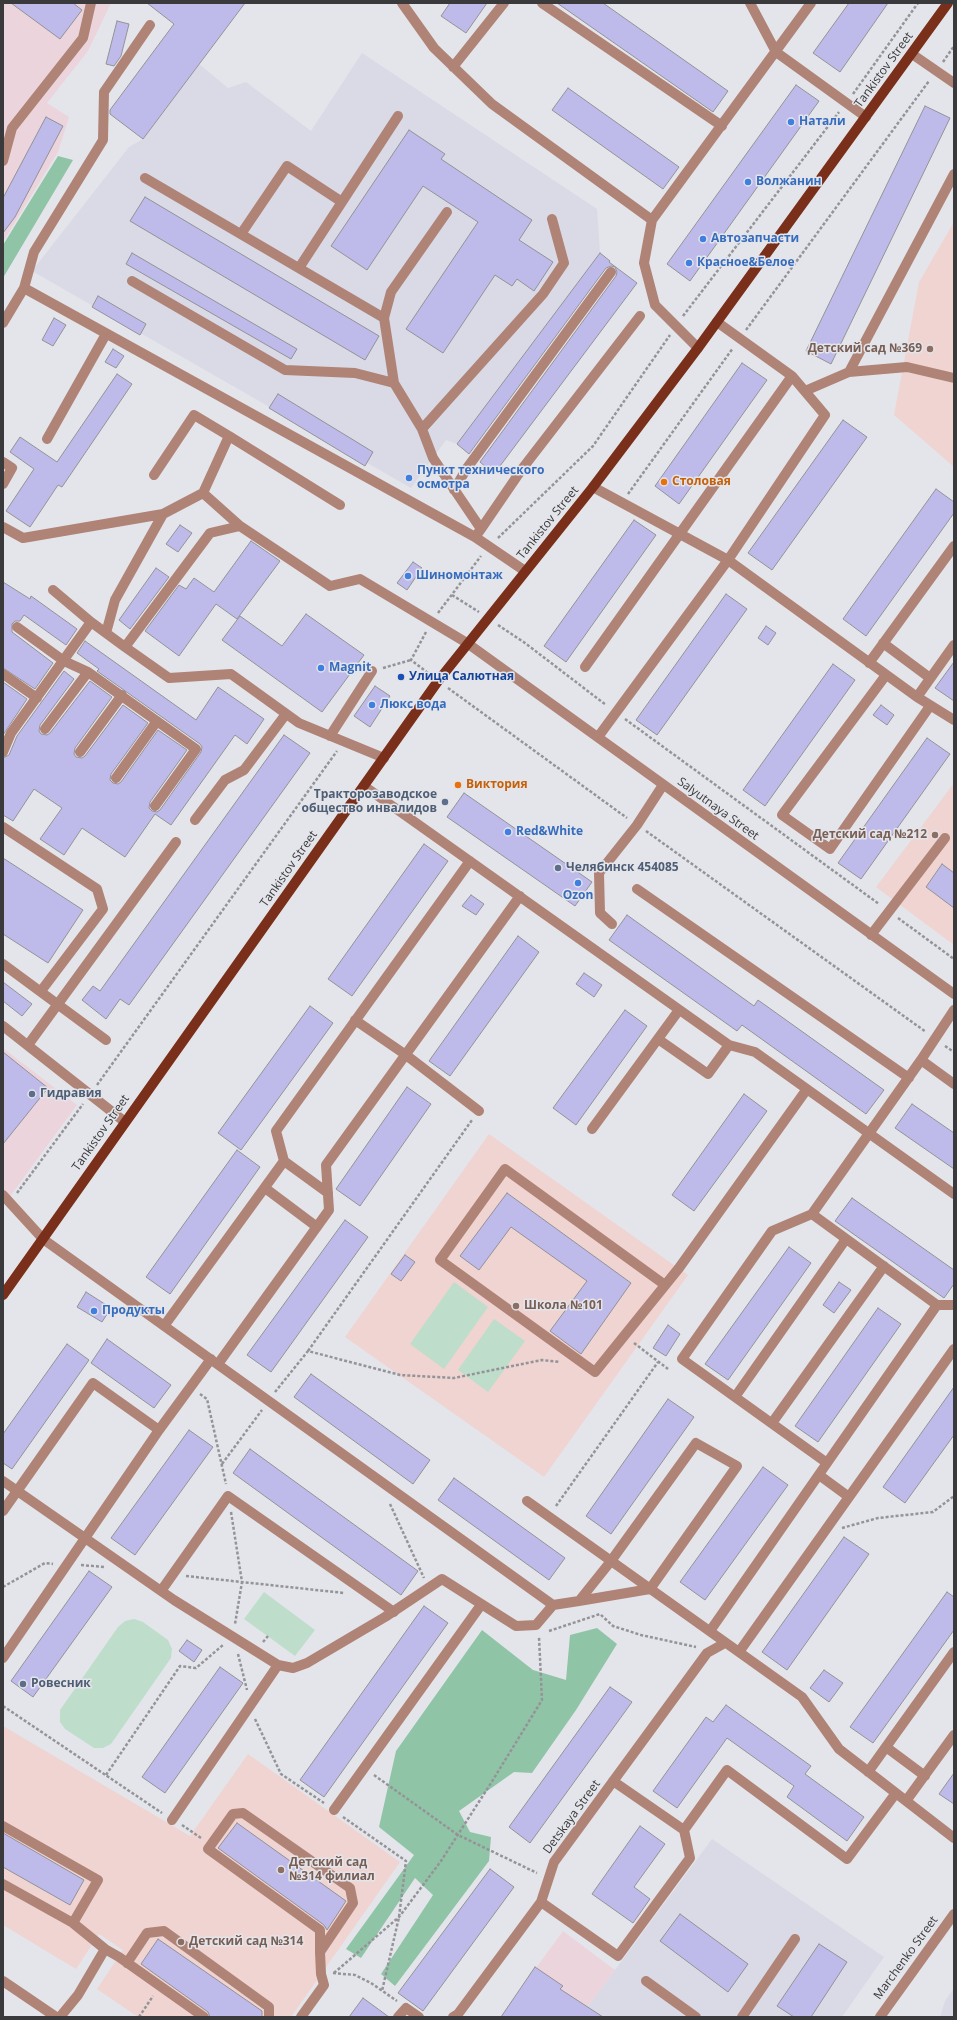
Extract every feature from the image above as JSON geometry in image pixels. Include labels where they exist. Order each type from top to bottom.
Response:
[{"type":"main road","name":"Tankistov Street","points":[[3,1295],[438,681],[593,487],[698,348],[948,3]]},
{"type":"street","points":[[3,161],[12,128],[83,38],[91,3]]},
{"type":"street","points":[[402,3],[434,48],[492,104],[652,220]]},
{"type":"street","points":[[453,66],[504,3]]},
{"type":"street","points":[[542,3],[722,126]]},
{"type":"street","points":[[750,3],[776,52],[866,117]]},
{"type":"street","points":[[698,348],[655,305],[644,263],[652,220],[811,3]]},
{"type":"street","points":[[3,323],[24,288],[34,252],[103,140],[104,92],[150,25]]},
{"type":"street","points":[[912,54],[954,83]]},
{"type":"street","points":[[299,268],[398,116]]},
{"type":"street","points":[[242,234],[287,166],[342,202]]},
{"type":"street","points":[[849,372],[954,174]]},
{"type":"street","points":[[145,178],[384,318]]},
{"type":"street","points":[[447,212],[391,292],[384,318],[394,383],[422,429],[433,458],[454,490],[478,533]]},
{"type":"street","points":[[422,429],[542,294],[564,262],[552,219]]},
{"type":"street","points":[[454,490],[467,468],[611,272]]},
{"type":"street","points":[[132,281],[285,370],[354,373],[394,383]]},
{"type":"street","points":[[24,288],[106,334],[478,533],[525,571]]},
{"type":"street","points":[[478,533],[522,468],[640,316]]},
{"type":"street","points":[[598,737],[728,560],[825,415],[792,376],[717,322]]},
{"type":"street","points":[[47,439],[106,334]]},
{"type":"street","points":[[804,391],[849,372],[906,367],[954,378]]},
{"type":"street","points":[[585,667],[792,376]]},
{"type":"street","points":[[154,475],[194,415],[340,505]]},
{"type":"street","points":[[3,527],[23,538],[163,514],[203,493],[229,436]]},
{"type":"street","points":[[3,462],[12,468],[3,484]]},
{"type":"street","points":[[593,487],[728,560],[917,697],[954,720]]},
{"type":"street","name":"Salyutnaya Street","points":[[203,493],[240,526],[330,586],[360,578],[468,644],[954,994]]},
{"type":"street","points":[[106,633],[115,600],[163,514]]},
{"type":"street","points":[[125,647],[210,533],[240,526]]},
{"type":"street","points":[[869,663],[954,546]]},
{"type":"street","points":[[54,590],[91,622],[169,678],[231,674],[299,723],[384,758]]},
{"type":"street","points":[[3,752],[7,731],[37,698],[91,622]]},
{"type":"street","points":[[17,627],[64,661],[88,672],[196,749],[155,806]]},
{"type":"street","points":[[883,643],[930,678]]},
{"type":"street","points":[[917,697],[954,645]]},
{"type":"street","points":[[330,736],[372,670]]},
{"type":"street","points":[[45,729],[88,672]]},
{"type":"street","points":[[3,674],[37,698]]},
{"type":"street","points":[[886,675],[782,815],[830,849],[930,706]]},
{"type":"street","points":[[80,752],[122,696]]},
{"type":"street","points":[[195,820],[225,780],[244,770],[286,714]]},
{"type":"street","points":[[116,778],[157,721]]},
{"type":"street","points":[[612,924],[600,913],[599,873],[637,825],[663,785]]},
{"type":"street","points":[[364,786],[729,1045],[755,1052],[954,1194]]},
{"type":"street","points":[[3,827],[96,889],[104,909],[41,991]]},
{"type":"street","points":[[871,935],[945,838]]},
{"type":"street","points":[[28,1045],[176,842]]},
{"type":"street","points":[[328,1193],[284,1161],[276,1131],[470,861]]},
{"type":"street","points":[[637,889],[909,1078]]},
{"type":"street","points":[[3,1658],[190,1387],[214,1361],[329,1210],[326,1165],[520,896]]},
{"type":"street","points":[[3,964],[106,1040]]},
{"type":"street","points":[[592,1129],[679,1010]]},
{"type":"street","points":[[828,1463],[682,1359],[772,1231],[812,1214],[909,1078],[954,1010]]},
{"type":"street","points":[[355,1020],[406,1055],[479,1111]]},
{"type":"street","points":[[3,1026],[125,1122]]},
{"type":"street","points":[[658,1039],[708,1074],[729,1045]]},
{"type":"street","points":[[921,1060],[954,1084]]},
{"type":"street","points":[[666,1285],[504,1169],[440,1260],[595,1372],[666,1285],[807,1089]]},
{"type":"street","points":[[164,1326],[284,1161]]},
{"type":"street","points":[[265,1188],[317,1227]]},
{"type":"street","points":[[6,1199],[43,1239],[553,1605]]},
{"type":"street","points":[[812,1214],[937,1304],[951,1305],[954,1296]]},
{"type":"street","points":[[735,1397],[846,1238]]},
{"type":"street","points":[[772,1423],[884,1266]]},
{"type":"street","points":[[710,1631],[937,1304]]},
{"type":"street","points":[[739,1652],[954,1349]]},
{"type":"street","points":[[3,1511],[93,1383],[159,1430]]},
{"type":"street","points":[[3,1481],[161,1591],[234,1636],[278,1666],[293,1668],[307,1663],[394,1612],[442,1579],[516,1626],[536,1625],[553,1605],[650,1589],[737,1466],[696,1443],[611,1561],[579,1600]]},
{"type":"street","points":[[819,1475],[849,1497]]},
{"type":"street","points":[[161,1591],[228,1496],[394,1612]]},
{"type":"street","points":[[527,1501],[802,1697],[839,1750],[954,1838]]},
{"type":"street","points":[[334,1810],[481,1605]]},
{"type":"street","name":"Detskaya Street","points":[[453,2017],[458,2014],[540,1902],[554,1862],[707,1653],[725,1643]]},
{"type":"street","points":[[868,1772],[954,1652]]},
{"type":"street","points":[[172,1820],[278,1666]]},
{"type":"street","points":[[906,1801],[954,1735]]},
{"type":"street","points":[[886,1747],[925,1776]]},
{"type":"street","points":[[684,1830],[727,1770],[847,1859],[896,1793]]},
{"type":"street","points":[[540,1902],[618,1956],[690,1858],[684,1830],[614,1781]]},
{"type":"street","points":[[301,2017],[324,1985],[322,1979],[320,1952],[320,1930],[208,1849],[232,1814],[244,1813],[350,1888],[353,1903],[320,1952]]},
{"type":"street","points":[[3,1826],[98,1880],[73,1922]]},
{"type":"street","points":[[3,1884],[73,1922],[105,1949],[127,1962],[204,2017]]},
{"type":"street","name":"Marchenko Street","points":[[880,2017],[954,1914]]},
{"type":"street","points":[[127,1962],[147,1933],[164,1931],[269,2007],[269,2017]]},
{"type":"street","points":[[742,2017],[795,1939]]},
{"type":"street","points":[[60,2017],[78,1995],[105,1949]]},
{"type":"street","points":[[3,1981],[56,2017]]},
{"type":"street","points":[[646,1981],[696,2017]]},
{"type":"street","points":[[398,2017],[406,2008],[419,2017]]},
{"type":"path","points":[[621,503],[954,46]]},
{"type":"path","points":[[452,594],[525,643],[616,713],[954,959]]},
{"type":"path","points":[[372,670],[412,660]]},
{"type":"path","points":[[6,1199],[91,1094],[344,741]]},
{"type":"path","points":[[222,1465],[308,1351],[479,1111]]},
{"type":"path","points":[[625,1336],[668,1369]]},
{"type":"path","points":[[308,1351],[408,1376],[454,1378],[542,1360],[583,1364]]},
{"type":"path","points":[[548,1517],[658,1362]]},
{"type":"path","points":[[190,1387],[207,1399],[222,1465],[242,1582],[234,1636],[247,1694],[251,1688]]},
{"type":"path","points":[[823,1533],[878,1518],[933,1512],[954,1496]]},
{"type":"path","points":[[389,1502],[429,1588]]},
{"type":"path","points":[[3,1587],[45,1563],[68,1564]]},
{"type":"path","points":[[547,1631],[600,1614],[613,1626],[642,1635],[697,1647],[707,1653]]},
{"type":"path","points":[[322,1979],[333,1973],[399,1916],[441,1861],[542,1700],[539,1634],[532,1636]]},
{"type":"path","points":[[106,1776],[180,1666],[196,1668],[234,1636]]},
{"type":"path","points":[[3,1706],[211,1845]]},
{"type":"path","points":[[250,1707],[281,1774],[406,1861],[399,1916],[382,1991]]},
{"type":"path","points":[[364,1768],[458,1835],[549,1878]]},
{"type":"path","points":[[333,1973],[355,1976],[371,1983],[406,2008]]},
{"type":"path","points":[[139,2017],[160,1986]]},
{"type":"shaded area","points":[[3,3],[111,3],[88,51],[47,103],[69,117],[58,152],[3,242]]},
{"type":"shaded area","points":[[362,53],[597,209],[600,253],[457,444],[446,440],[411,488],[32,271],[129,147],[143,139],[199,64],[228,88],[246,82],[311,131]]},
{"type":"shaded area","name":"Детский сад №369","points":[[954,222],[954,467],[894,415],[919,282]]},
{"type":"shaded area","name":"Детский сад №212","points":[[954,783],[954,945],[876,887]]},
{"type":"shaded area","points":[[3,1048],[77,1105],[3,1206]]},
{"type":"shaded area","name":"Школа №101","points":[[489,1134],[688,1275],[544,1477],[345,1337]]},
{"type":"shaded area","points":[[3,1726],[190,1836],[248,1754],[400,1862],[291,2017],[138,2017],[97,1989],[123,1950],[99,1934],[76,1969],[3,1925]]},
{"type":"shaded area","points":[[712,1839],[884,1957],[842,2017],[580,2017]]},
{"type":"shaded area","points":[[563,1931],[615,1970],[580,2017],[500,2017]]},
{"type":"shaded area","points":[[954,1988],[954,2017],[940,2017],[945,2001]]},
{"type":"green space","points":[[58,156],[73,160],[3,278],[3,245]]},
{"type":"green space","points":[[454,1282],[488,1307],[444,1369],[410,1344]]},
{"type":"green space","points":[[494,1319],[525,1341],[488,1392],[458,1370]]},
{"type":"green space","points":[[264,1592],[315,1630],[295,1656],[244,1619]]},
{"type":"green space","points":[[134,1619],[143,1622],[168,1640],[172,1649],[171,1658],[111,1744],[103,1748],[94,1748],[65,1729],[60,1722],[60,1710],[118,1627],[125,1621]]},
{"type":"green space","points":[[597,1628],[617,1644],[576,1710],[532,1773],[514,1772],[459,1811],[470,1832],[491,1837],[489,1861],[395,1986],[381,1974],[433,1895],[415,1878],[361,1958],[346,1949],[414,1855],[379,1827],[396,1751],[482,1630],[533,1670],[566,1680],[570,1635]]},
{"type":"building","points":[[11,3],[73,3],[82,10],[60,39]]},
{"type":"building","points":[[147,3],[245,3],[143,139],[110,114],[110,110],[174,24]]},
{"type":"building","points":[[450,3],[487,3],[466,33],[441,16]]},
{"type":"building","points":[[557,3],[603,3],[728,91],[713,112]]},
{"type":"building","points":[[849,3],[888,3],[840,72],[813,53]]},
{"type":"building","points":[[117,21],[129,24],[121,56],[114,66],[106,64]]},
{"type":"building","points":[[796,85],[819,101],[690,281],[667,264]]},
{"type":"building","points":[[568,88],[679,167],[663,189],[552,110]]},
{"type":"building","points":[[925,106],[950,118],[831,364],[806,351]]},
{"type":"building","points":[[46,117],[63,126],[15,217],[3,233],[3,198]]},
{"type":"building","points":[[409,130],[445,154],[441,159],[532,220],[519,240],[553,262],[534,291],[517,279],[512,286],[495,275],[443,353],[406,329],[478,222],[423,186],[367,270],[331,246]]},
{"type":"building","points":[[145,197],[379,336],[365,360],[130,221]]},
{"type":"building","points":[[132,253],[297,349],[291,359],[126,264]]},
{"type":"building","points":[[600,253],[610,261],[609,262],[637,283],[494,474],[480,462],[616,276],[617,272],[615,267],[611,266],[606,268],[469,454],[457,444]]},
{"type":"building","points":[[98,296],[146,324],[140,335],[92,307]]},
{"type":"building","points":[[54,318],[66,325],[53,346],[42,340]]},
{"type":"building","points":[[113,349],[124,356],[116,368],[105,362]]},
{"type":"building","points":[[742,363],[767,380],[679,504],[655,486]]},
{"type":"building","points":[[117,374],[132,384],[62,487],[58,485],[30,527],[6,511],[34,469],[10,452],[20,437],[57,462]]},
{"type":"building","points":[[278,394],[373,452],[365,466],[269,408]]},
{"type":"building","points":[[843,420],[867,437],[772,570],[748,553]]},
{"type":"building","points":[[936,489],[954,502],[954,513],[866,636],[843,619]]},
{"type":"building","points":[[634,520],[656,535],[566,662],[544,646]]},
{"type":"building","points":[[180,525],[192,533],[178,552],[166,544]]},
{"type":"building","points":[[251,541],[280,561],[237,619],[216,604],[179,656],[145,631],[179,585],[186,589],[194,578],[214,592]]},
{"type":"building","points":[[413,562],[422,568],[407,590],[397,583]]},
{"type":"building","points":[[156,568],[169,577],[130,629],[119,620]]},
{"type":"building","points":[[3,582],[30,599],[31,596],[77,629],[66,645],[24,615],[20,621],[15,621],[12,624],[12,632],[53,663],[35,689],[3,668]]},
{"type":"building","points":[[726,594],[747,609],[657,735],[636,720]]},
{"type":"building","points":[[306,614],[364,655],[322,712],[222,640],[240,616],[282,646]]},
{"type":"building","points":[[766,626],[776,633],[768,645],[758,638]]},
{"type":"building","points":[[85,641],[196,720],[218,687],[264,719],[247,744],[235,735],[171,825],[155,814],[125,857],[82,828],[64,855],[40,839],[62,808],[34,789],[13,821],[3,815],[3,758],[9,755],[17,736],[64,671],[74,679],[40,725],[39,731],[41,734],[47,735],[50,733],[90,681],[112,697],[75,748],[74,754],[76,757],[82,758],[85,756],[123,705],[148,723],[111,774],[110,780],[113,783],[118,784],[121,782],[158,730],[187,750],[150,802],[149,808],[152,811],[157,812],[160,810],[201,752],[202,747],[200,744],[97,671],[99,669],[77,653]]},
{"type":"building","points":[[954,662],[954,701],[935,688]]},
{"type":"building","points":[[833,664],[855,680],[765,806],[743,790]]},
{"type":"building","points":[[3,682],[27,699],[3,735]]},
{"type":"building","points":[[375,686],[390,696],[370,727],[354,716]]},
{"type":"building","points":[[881,705],[894,715],[887,725],[873,715]]},
{"type":"building","points":[[284,735],[310,753],[129,1005],[120,999],[106,1019],[82,1000],[93,986],[100,991]]},
{"type":"building","points":[[927,738],[950,754],[861,879],[838,863]]},
{"type":"building","points":[[464,793],[592,882],[575,906],[447,817]]},
{"type":"building","points":[[424,844],[448,861],[352,996],[328,979]]},
{"type":"building","points":[[3,858],[83,910],[48,963],[3,934]]},
{"type":"building","points":[[942,864],[954,873],[954,908],[926,887]]},
{"type":"building","points":[[471,895],[484,904],[476,915],[462,906]]},
{"type":"building","points":[[627,915],[754,1006],[758,1000],[884,1090],[866,1114],[742,1025],[737,1031],[609,940]]},
{"type":"building","points":[[518,936],[539,952],[450,1076],[429,1061]]},
{"type":"building","points":[[584,973],[602,985],[594,997],[576,984]]},
{"type":"building","points":[[3,982],[32,1004],[22,1016],[3,1001]]},
{"type":"building","points":[[310,1006],[333,1023],[241,1150],[218,1133]]},
{"type":"building","points":[[625,1010],[647,1026],[576,1125],[553,1108]]},
{"type":"building","points":[[3,1052],[48,1088],[3,1144]]},
{"type":"building","points":[[407,1087],[431,1104],[360,1206],[336,1189]]},
{"type":"building","points":[[744,1094],[767,1111],[694,1211],[672,1195]]},
{"type":"building","points":[[912,1104],[954,1133],[954,1169],[895,1128]]},
{"type":"building","points":[[237,1150],[260,1167],[170,1294],[146,1277]]},
{"type":"building","points":[[507,1193],[631,1283],[581,1354],[550,1331],[587,1281],[511,1227],[479,1270],[460,1256]]},
{"type":"building","points":[[852,1198],[954,1270],[954,1284],[944,1298],[835,1221]]},
{"type":"building","points":[[345,1220],[368,1237],[271,1372],[247,1355]]},
{"type":"building","points":[[789,1247],[811,1263],[728,1380],[705,1364]]},
{"type":"building","points":[[405,1255],[415,1262],[401,1281],[391,1274]]},
{"type":"building","points":[[839,1282],[851,1290],[834,1313],[823,1305]]},
{"type":"building","points":[[86,1292],[111,1308],[102,1322],[77,1307]]},
{"type":"building","points":[[878,1308],[901,1324],[818,1442],[795,1426]]},
{"type":"building","points":[[668,1325],[680,1334],[666,1356],[653,1348]]},
{"type":"building","points":[[107,1339],[171,1385],[154,1408],[91,1363]]},
{"type":"building","points":[[67,1344],[89,1360],[12,1469],[3,1463],[3,1434]]},
{"type":"building","points":[[311,1374],[430,1460],[413,1484],[294,1397]]},
{"type":"building","points":[[954,1387],[954,1435],[905,1503],[883,1487]]},
{"type":"building","points":[[668,1399],[694,1417],[611,1534],[586,1516]]},
{"type":"building","points":[[189,1430],[213,1447],[135,1555],[111,1538]]},
{"type":"building","points":[[250,1449],[418,1571],[401,1595],[233,1473]]},
{"type":"building","points":[[763,1467],[788,1485],[705,1600],[680,1582]]},
{"type":"building","points":[[454,1478],[565,1558],[549,1580],[438,1500]]},
{"type":"building","points":[[844,1537],[869,1554],[787,1670],[762,1652]]},
{"type":"building","points":[[89,1571],[112,1587],[33,1697],[11,1681]]},
{"type":"building","points":[[947,1592],[954,1597],[954,1630],[873,1743],[850,1727]]},
{"type":"building","points":[[424,1606],[448,1623],[324,1797],[300,1780]]},
{"type":"building","points":[[187,1640],[202,1650],[194,1662],[179,1651]]},
{"type":"building","points":[[220,1667],[243,1683],[165,1793],[142,1777]]},
{"type":"building","points":[[824,1670],[843,1683],[829,1702],[810,1688]]},
{"type":"building","points":[[610,1687],[632,1702],[530,1843],[509,1827]]},
{"type":"building","points":[[726,1705],[811,1766],[805,1774],[864,1817],[847,1841],[787,1797],[794,1786],[727,1738],[677,1808],[653,1791],[706,1717],[713,1722]]},
{"type":"building","points":[[954,1773],[954,1804],[939,1794]]},
{"type":"building","points":[[237,1823],[346,1901],[327,1930],[324,1925],[218,1848]]},
{"type":"building","points":[[640,1826],[665,1844],[634,1887],[650,1899],[633,1923],[592,1894]]},
{"type":"building","points":[[3,1833],[84,1880],[70,1905],[3,1867]]},
{"type":"building","points":[[490,1869],[514,1887],[423,2011],[398,1993]]},
{"type":"building","points":[[680,1914],[748,1964],[728,1992],[660,1941]]},
{"type":"building","points":[[158,1939],[262,2011],[262,2017],[210,2017],[208,2012],[141,1964]]},
{"type":"building","points":[[819,1944],[847,1962],[811,2017],[794,2017],[777,2006]]},
{"type":"building","points":[[535,1967],[563,1986],[560,1989],[603,2017],[501,2017]]},
{"type":"building","points":[[363,1998],[389,2017],[349,2017]]},
{"type":"place","name":"Натали","points":[[791,122]]},
{"type":"place","name":"Волжанин","points":[[748,182]]},
{"type":"place","name":"Автозапчасти","points":[[703,239]]},
{"type":"place","name":"Красное&Белое","points":[[689,263]]},
{"type":"place","name":"Детский сад №369","points":[[930,349]]},
{"type":"place","name":"Пункт технического осмотра","points":[[409,478]]},
{"type":"place","name":"Столовая","points":[[664,482]]},
{"type":"place","name":"Шиномонтаж","points":[[408,576]]},
{"type":"place","name":"Magnit","points":[[321,668]]},
{"type":"place","name":"Улица Салютная","points":[[401,677]]},
{"type":"place","name":"Люкс вода","points":[[372,705]]},
{"type":"place","name":"Виктория","points":[[458,785]]},
{"type":"place","name":"Тракторозаводское общество инвалидов","points":[[445,802]]},
{"type":"place","name":"Red&White","points":[[508,832]]},
{"type":"place","name":"Детский сад №212","points":[[935,835]]},
{"type":"place","name":"Челябинск 454085","points":[[558,868]]},
{"type":"place","name":"Ozon","points":[[578,883]]},
{"type":"place","name":"Гидравия","points":[[32,1094]]},
{"type":"place","name":"Школа №101","points":[[516,1306]]},
{"type":"place","name":"Продукты","points":[[94,1311]]},
{"type":"place","name":"Ровесник","points":[[23,1684]]},
{"type":"place","name":"Детский сад №314 филиал","points":[[281,1870]]},
{"type":"place","name":"Детский сад №314","points":[[181,1942]]}]
